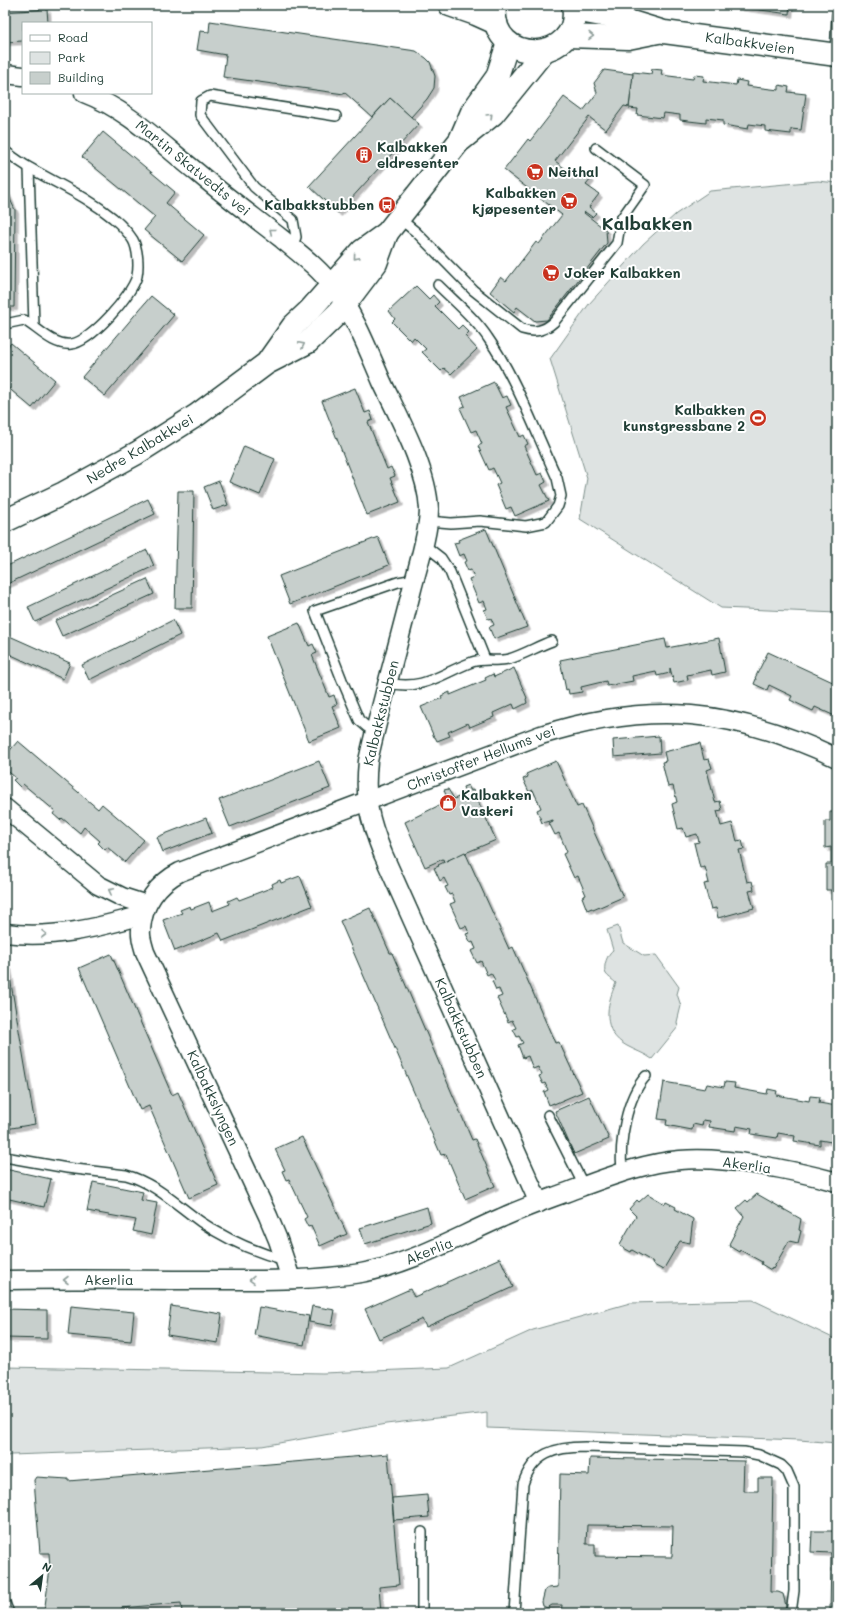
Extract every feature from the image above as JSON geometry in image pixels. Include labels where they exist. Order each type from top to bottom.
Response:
[{"type":"main road","points":[[450,5],[476,14],[495,14],[500,34],[508,43],[519,50],[531,52],[544,51],[557,46],[567,36],[574,19],[574,7]]},
{"type":"main road","name":"Kalbakkveien","points":[[574,7],[664,32],[836,55]]},
{"type":"main road","name":"Kalbakkveien","points":[[567,36],[628,38],[664,32]]},
{"type":"main road","name":"Nedre Kalbakkvei","points":[[460,140],[472,112],[496,77],[508,43]]},
{"type":"main road","name":"Nedre Kalbakkvei","points":[[268,363],[293,326],[362,251],[393,225],[460,140],[493,114],[544,51]]},
{"type":"main road","name":"Nedre Kalbakkvei","points":[[5,521],[64,493],[137,453],[197,415],[268,363],[308,342],[327,325],[376,263],[393,225]]},
{"type":"street","points":[[5,74],[22,76]]},
{"type":"street","name":"Martin Skatvedts vei","points":[[87,94],[102,100],[132,118],[197,173],[319,270],[332,285]]},
{"type":"street","name":"Kalbakkstubben","points":[[332,285],[345,304],[372,359],[420,468],[429,509],[428,521],[415,579],[368,761],[366,777],[367,801],[373,828],[383,854],[539,1203]]},
{"type":"street","name":"Christoffer Hellums vei","points":[[145,910],[155,891],[163,882],[180,872],[541,735],[574,725],[622,716],[677,713],[730,720],[771,730],[837,758]]},
{"type":"street","points":[[5,808],[98,885],[145,910]]},
{"type":"street","points":[[5,932],[57,934],[93,929],[145,910]]},
{"type":"street","name":"Kalbakkslyngen","points":[[145,910],[141,930],[145,952],[268,1216],[291,1279]]},
{"type":"street","name":"Akerlia","points":[[5,1280],[291,1279],[363,1273],[392,1266],[447,1244],[501,1218],[622,1171],[662,1162],[700,1159],[723,1160],[768,1167],[837,1182]]},
{"type":"lane","points":[[836,55],[837,16]]},
{"type":"lane","points":[[292,248],[296,237],[293,220],[254,186],[200,116],[201,101],[210,96],[336,116]]},
{"type":"lane","points":[[393,225],[416,232],[473,290],[522,329],[530,331],[541,330],[554,322],[617,243],[621,218],[645,185],[596,148]]},
{"type":"lane","points":[[5,151],[29,168],[80,194],[101,208],[122,226],[133,241],[137,257],[137,276],[124,300],[105,322],[85,339],[72,344],[57,342],[45,335],[34,325],[24,320],[5,324]]},
{"type":"lane","points":[[29,168],[34,325]]},
{"type":"lane","points":[[428,521],[451,523],[480,521],[526,526],[539,524],[546,522],[553,514],[558,506],[560,496],[557,478],[511,377],[495,349],[481,328],[438,285]]},
{"type":"lane","points":[[423,544],[441,558],[450,572],[485,659]]},
{"type":"lane","points":[[375,731],[360,720],[342,680],[315,611],[398,582],[415,579]]},
{"type":"lane","points":[[388,683],[407,686],[420,684],[473,662],[485,659],[510,659],[552,640]]},
{"type":"lane","points":[[622,1171],[620,1155],[632,1099],[638,1085],[646,1076]]},
{"type":"lane","points":[[548,1115],[584,1186]]},
{"type":"lane","points":[[5,1157],[42,1165],[126,1174],[137,1178],[154,1186],[203,1223],[230,1238],[250,1249],[285,1260]]},
{"type":"lane","points":[[514,1613],[523,1484],[527,1474],[531,1465],[539,1458],[549,1453],[561,1449],[585,1447],[744,1452],[759,1455],[781,1465],[792,1479],[794,1487],[794,1591],[792,1613]]},
{"type":"lane","points":[[422,1532],[422,1613]]},
{"type":"lane","points":[[5,1604],[9,1613]]},
{"type":"green space","points":[[818,181],[837,183],[837,613],[721,608],[580,519],[587,478],[550,359],[589,304],[643,244],[676,214],[710,191]]},
{"type":"green space","points":[[618,926],[623,943],[644,956],[656,955],[679,987],[677,994],[681,1006],[677,1022],[678,1027],[652,1059],[627,1046],[619,1040],[609,1026],[608,1009],[616,983],[606,974],[605,971],[606,960],[613,950],[607,930]]},
{"type":"green space","points":[[753,1300],[837,1340],[837,1443],[799,1440],[487,1428],[487,1412],[386,1424],[262,1446],[11,1455],[5,1457],[5,1367],[323,1373],[449,1368],[533,1330],[630,1303]]},
{"type":"building","points":[[739,5],[790,5],[789,14],[739,7]]},
{"type":"building","points":[[47,9],[48,22],[22,22],[22,41],[5,42],[5,12]]},
{"type":"building","points":[[210,21],[416,51],[430,62],[435,76],[434,88],[427,99],[411,117],[390,98],[372,117],[344,92],[344,94],[223,77],[226,55],[197,50],[200,31],[209,32]]},
{"type":"building","points":[[652,69],[662,70],[661,75],[693,79],[694,75],[704,76],[703,81],[736,85],[737,80],[747,82],[746,86],[779,90],[779,85],[789,87],[788,92],[806,94],[801,130],[791,129],[791,134],[765,131],[765,126],[749,124],[748,129],[723,125],[723,120],[706,118],[706,123],[680,120],[680,115],[664,113],[663,118],[637,115],[638,109],[629,108],[633,72],[651,74]]},
{"type":"building","name":"Kalbakken kjøpesenter","points":[[604,70],[633,74],[629,107],[624,106],[606,130],[589,117],[555,161],[579,179],[583,173],[591,179],[586,185],[599,194],[589,207],[596,213],[592,217],[585,212],[584,213],[606,230],[607,243],[547,320],[535,321],[517,307],[514,312],[490,292],[501,277],[506,281],[536,242],[539,244],[562,215],[504,170],[528,139],[530,141],[564,97],[583,111],[597,93],[594,83]]},
{"type":"building","name":"Kalbakken eldresenter","points":[[390,98],[419,124],[338,213],[309,186]]},
{"type":"building","points":[[103,132],[175,192],[166,203],[204,235],[182,261],[144,230],[155,217],[82,157]]},
{"type":"building","points":[[5,188],[15,210],[14,307],[5,307]]},
{"type":"building","points":[[416,286],[429,299],[433,295],[439,302],[435,306],[458,329],[462,325],[469,332],[465,336],[477,349],[451,374],[444,368],[441,371],[422,352],[426,349],[414,337],[411,341],[392,322],[395,319],[389,311]]},
{"type":"building","points":[[151,296],[174,315],[105,396],[82,377]]},
{"type":"building","points":[[11,343],[55,380],[32,408],[5,385],[5,350]]},
{"type":"building","points":[[494,382],[502,398],[507,396],[511,405],[506,407],[520,437],[524,435],[528,444],[524,446],[537,475],[542,473],[546,482],[541,485],[549,501],[515,516],[511,507],[506,509],[496,485],[500,483],[493,468],[489,470],[478,446],[482,444],[476,430],[471,432],[460,408],[465,406],[461,397]]},
{"type":"building","points":[[355,388],[365,413],[370,411],[373,420],[368,422],[387,469],[391,467],[395,476],[390,478],[400,502],[367,515],[322,401]]},
{"type":"building","points":[[244,446],[275,459],[260,495],[229,482]]},
{"type":"building","points":[[219,481],[228,505],[213,510],[204,487]]},
{"type":"building","points":[[178,491],[194,491],[192,608],[175,608]]},
{"type":"building","points":[[148,499],[155,514],[5,585],[5,567]]},
{"type":"building","points":[[486,529],[527,627],[494,639],[489,627],[494,625],[491,618],[488,619],[484,610],[487,609],[484,601],[479,603],[469,579],[474,577],[471,570],[468,571],[464,562],[467,561],[464,554],[459,556],[454,543]]},
{"type":"building","points":[[378,537],[389,565],[290,604],[279,576]]},
{"type":"building","points":[[147,550],[154,566],[35,622],[28,607]]},
{"type":"building","points":[[147,579],[154,594],[62,636],[55,621]]},
{"type":"building","points":[[173,620],[180,635],[89,680],[82,665]]},
{"type":"building","points":[[299,623],[309,646],[313,644],[317,653],[312,655],[329,697],[334,695],[337,704],[332,706],[341,728],[309,741],[267,636]]},
{"type":"building","points":[[5,634],[70,663],[63,679],[5,652]]},
{"type":"building","points":[[719,638],[725,672],[712,675],[711,670],[687,675],[688,680],[674,683],[670,668],[670,673],[657,676],[656,671],[632,676],[633,681],[607,686],[606,681],[581,687],[582,692],[569,694],[568,689],[566,690],[560,660],[665,639],[667,648]]},
{"type":"building","points":[[768,652],[837,684],[837,717],[815,707],[813,711],[790,700],[792,696],[769,685],[767,690],[754,684],[755,678]]},
{"type":"building","points":[[514,668],[527,698],[527,703],[515,709],[513,704],[493,713],[494,717],[470,727],[468,723],[448,732],[450,736],[437,741],[421,707],[442,698],[441,696],[450,692],[450,695],[486,680],[485,678],[493,674],[494,677]]},
{"type":"building","points":[[659,736],[660,753],[614,757],[613,740]]},
{"type":"building","points":[[18,741],[98,809],[102,804],[144,840],[125,862],[107,847],[105,850],[98,843],[100,841],[84,827],[80,833],[62,818],[60,820],[53,814],[55,811],[23,784],[20,787],[13,780],[16,778],[5,769],[5,756]]},
{"type":"building","points":[[700,743],[704,760],[709,759],[712,768],[707,770],[715,802],[720,801],[722,810],[717,811],[721,826],[732,823],[737,841],[742,840],[744,849],[739,850],[747,882],[752,881],[754,890],[749,891],[754,908],[718,918],[716,908],[711,909],[704,884],[709,883],[705,867],[700,868],[694,843],[699,842],[697,834],[686,837],[683,828],[678,829],[672,804],[677,802],[673,786],[668,787],[662,762],[666,761],[664,752]]},
{"type":"building","points":[[319,761],[330,788],[230,827],[219,800]]},
{"type":"building","points":[[556,761],[577,807],[582,805],[623,897],[593,910],[592,908],[587,910],[582,897],[586,895],[578,876],[574,878],[563,854],[567,852],[559,833],[555,835],[549,823],[553,820],[542,823],[537,810],[541,808],[533,790],[529,792],[523,779],[528,777],[526,774]]},
{"type":"building","points":[[468,785],[471,791],[473,790],[496,840],[444,862],[443,859],[425,867],[405,822],[448,801],[444,790],[448,789],[454,799],[465,794],[463,787]]},
{"type":"building","points":[[830,812],[837,812],[837,900],[831,900],[831,890],[826,890],[826,864],[831,864],[831,847],[825,848],[825,821],[830,821]]},
{"type":"building","points":[[206,818],[212,833],[163,852],[157,837]]},
{"type":"building","points":[[465,852],[509,949],[513,947],[555,1043],[559,1042],[582,1092],[554,1104],[549,1105],[544,1092],[548,1090],[545,1083],[543,1084],[539,1076],[542,1075],[538,1067],[533,1069],[528,1056],[523,1058],[518,1045],[523,1043],[519,1036],[517,1037],[513,1029],[516,1028],[512,1020],[508,1022],[497,998],[502,996],[499,989],[496,990],[492,981],[495,980],[491,973],[487,975],[481,961],[477,963],[471,951],[476,949],[473,942],[471,943],[466,934],[469,933],[466,926],[461,928],[450,904],[455,902],[452,894],[449,895],[445,887],[448,886],[444,878],[440,881],[434,868]]},
{"type":"building","points":[[300,876],[312,906],[223,941],[219,933],[175,951],[163,920],[182,913],[180,910],[190,906],[191,909],[209,902],[212,911],[230,904],[228,901],[237,897],[239,900],[273,887],[272,884],[280,880],[281,883]]},
{"type":"building","points":[[370,908],[390,953],[392,953],[472,1140],[475,1139],[495,1186],[465,1199],[446,1154],[441,1155],[340,921]]},
{"type":"building","points":[[111,954],[172,1095],[178,1092],[218,1185],[189,1198],[149,1106],[140,1110],[79,968]]},
{"type":"building","points":[[5,966],[8,966],[35,1124],[6,1129]]},
{"type":"building","points":[[664,1082],[705,1089],[707,1084],[724,1087],[725,1082],[735,1083],[734,1088],[767,1094],[768,1089],[777,1091],[776,1095],[809,1101],[810,1096],[820,1097],[819,1103],[837,1106],[837,1143],[820,1140],[820,1145],[794,1141],[795,1136],[778,1133],[777,1138],[751,1134],[752,1129],[736,1126],[735,1131],[709,1127],[710,1121],[703,1120],[702,1126],[693,1124],[692,1130],[666,1125],[667,1120],[658,1119]]},
{"type":"building","points":[[589,1096],[609,1139],[574,1154],[555,1111]]},
{"type":"building","points":[[302,1137],[347,1234],[320,1246],[311,1226],[308,1227],[304,1219],[307,1217],[289,1179],[286,1180],[282,1171],[285,1170],[275,1149]]},
{"type":"building","points":[[5,1169],[51,1179],[44,1207],[5,1198]]},
{"type":"building","points":[[93,1182],[143,1192],[141,1200],[157,1203],[151,1235],[133,1231],[136,1220],[87,1211]]},
{"type":"building","points":[[648,1194],[665,1204],[666,1202],[676,1207],[675,1209],[693,1219],[690,1243],[680,1241],[663,1270],[652,1264],[653,1262],[632,1250],[631,1252],[620,1246],[636,1216],[629,1209],[637,1200],[639,1202]]},
{"type":"building","points":[[757,1194],[801,1219],[799,1230],[801,1231],[798,1243],[789,1241],[771,1270],[761,1264],[762,1262],[729,1246],[744,1216],[737,1208],[746,1200],[748,1202]]},
{"type":"building","points":[[427,1207],[431,1223],[365,1244],[360,1228]]},
{"type":"building","points":[[500,1258],[513,1287],[426,1327],[422,1319],[379,1339],[365,1309],[410,1289],[414,1297]]},
{"type":"building","points":[[837,1293],[837,1307],[832,1304],[832,1301]]},
{"type":"building","points":[[71,1306],[134,1312],[131,1341],[68,1335]]},
{"type":"building","points":[[171,1306],[222,1314],[218,1343],[167,1335]]},
{"type":"building","points":[[312,1306],[335,1310],[332,1326],[309,1322]]},
{"type":"building","points":[[259,1307],[309,1316],[304,1345],[254,1335]]},
{"type":"building","points":[[5,1309],[47,1310],[47,1339],[5,1338]]},
{"type":"building","points":[[388,1454],[399,1585],[379,1587],[381,1613],[182,1613],[181,1603],[121,1608],[122,1613],[44,1613],[50,1569],[49,1553],[40,1553],[34,1480],[36,1477],[68,1479],[68,1481]]},
{"type":"building","points":[[590,1458],[744,1461],[743,1491],[758,1491],[758,1478],[773,1478],[771,1592],[783,1594],[786,1606],[784,1611],[780,1613],[775,1610],[766,1610],[766,1613],[561,1613],[562,1605],[552,1605],[547,1608],[543,1606],[542,1602],[545,1590],[548,1588],[558,1587],[560,1474],[589,1475]],"holes":[[[587,1525],[673,1526],[672,1557],[595,1556],[595,1544],[586,1544]]]},
{"type":"building","points":[[427,1495],[429,1517],[394,1520],[392,1498]]},
{"type":"building","points":[[812,1531],[837,1531],[837,1613],[830,1613],[831,1553],[811,1552]]},
{"type":"place","name":"Kalbakken eldresenter","points":[[364,155]]},
{"type":"place","name":"Neithal","points":[[535,172]]},
{"type":"place","name":"Kalbakken kjøpesenter","points":[[569,201]]},
{"type":"place","name":"Kalbakkstubben","points":[[387,205]]},
{"type":"place","name":"Joker Kalbakken","points":[[551,273]]},
{"type":"place","name":"Kalbakken kunstgressbane 2","points":[[758,418]]},
{"type":"place","name":"Kalbakken Vaskeri","points":[[448,803]]},
{"type":"district","name":"Kalbakken","points":[[647,224]]}]
